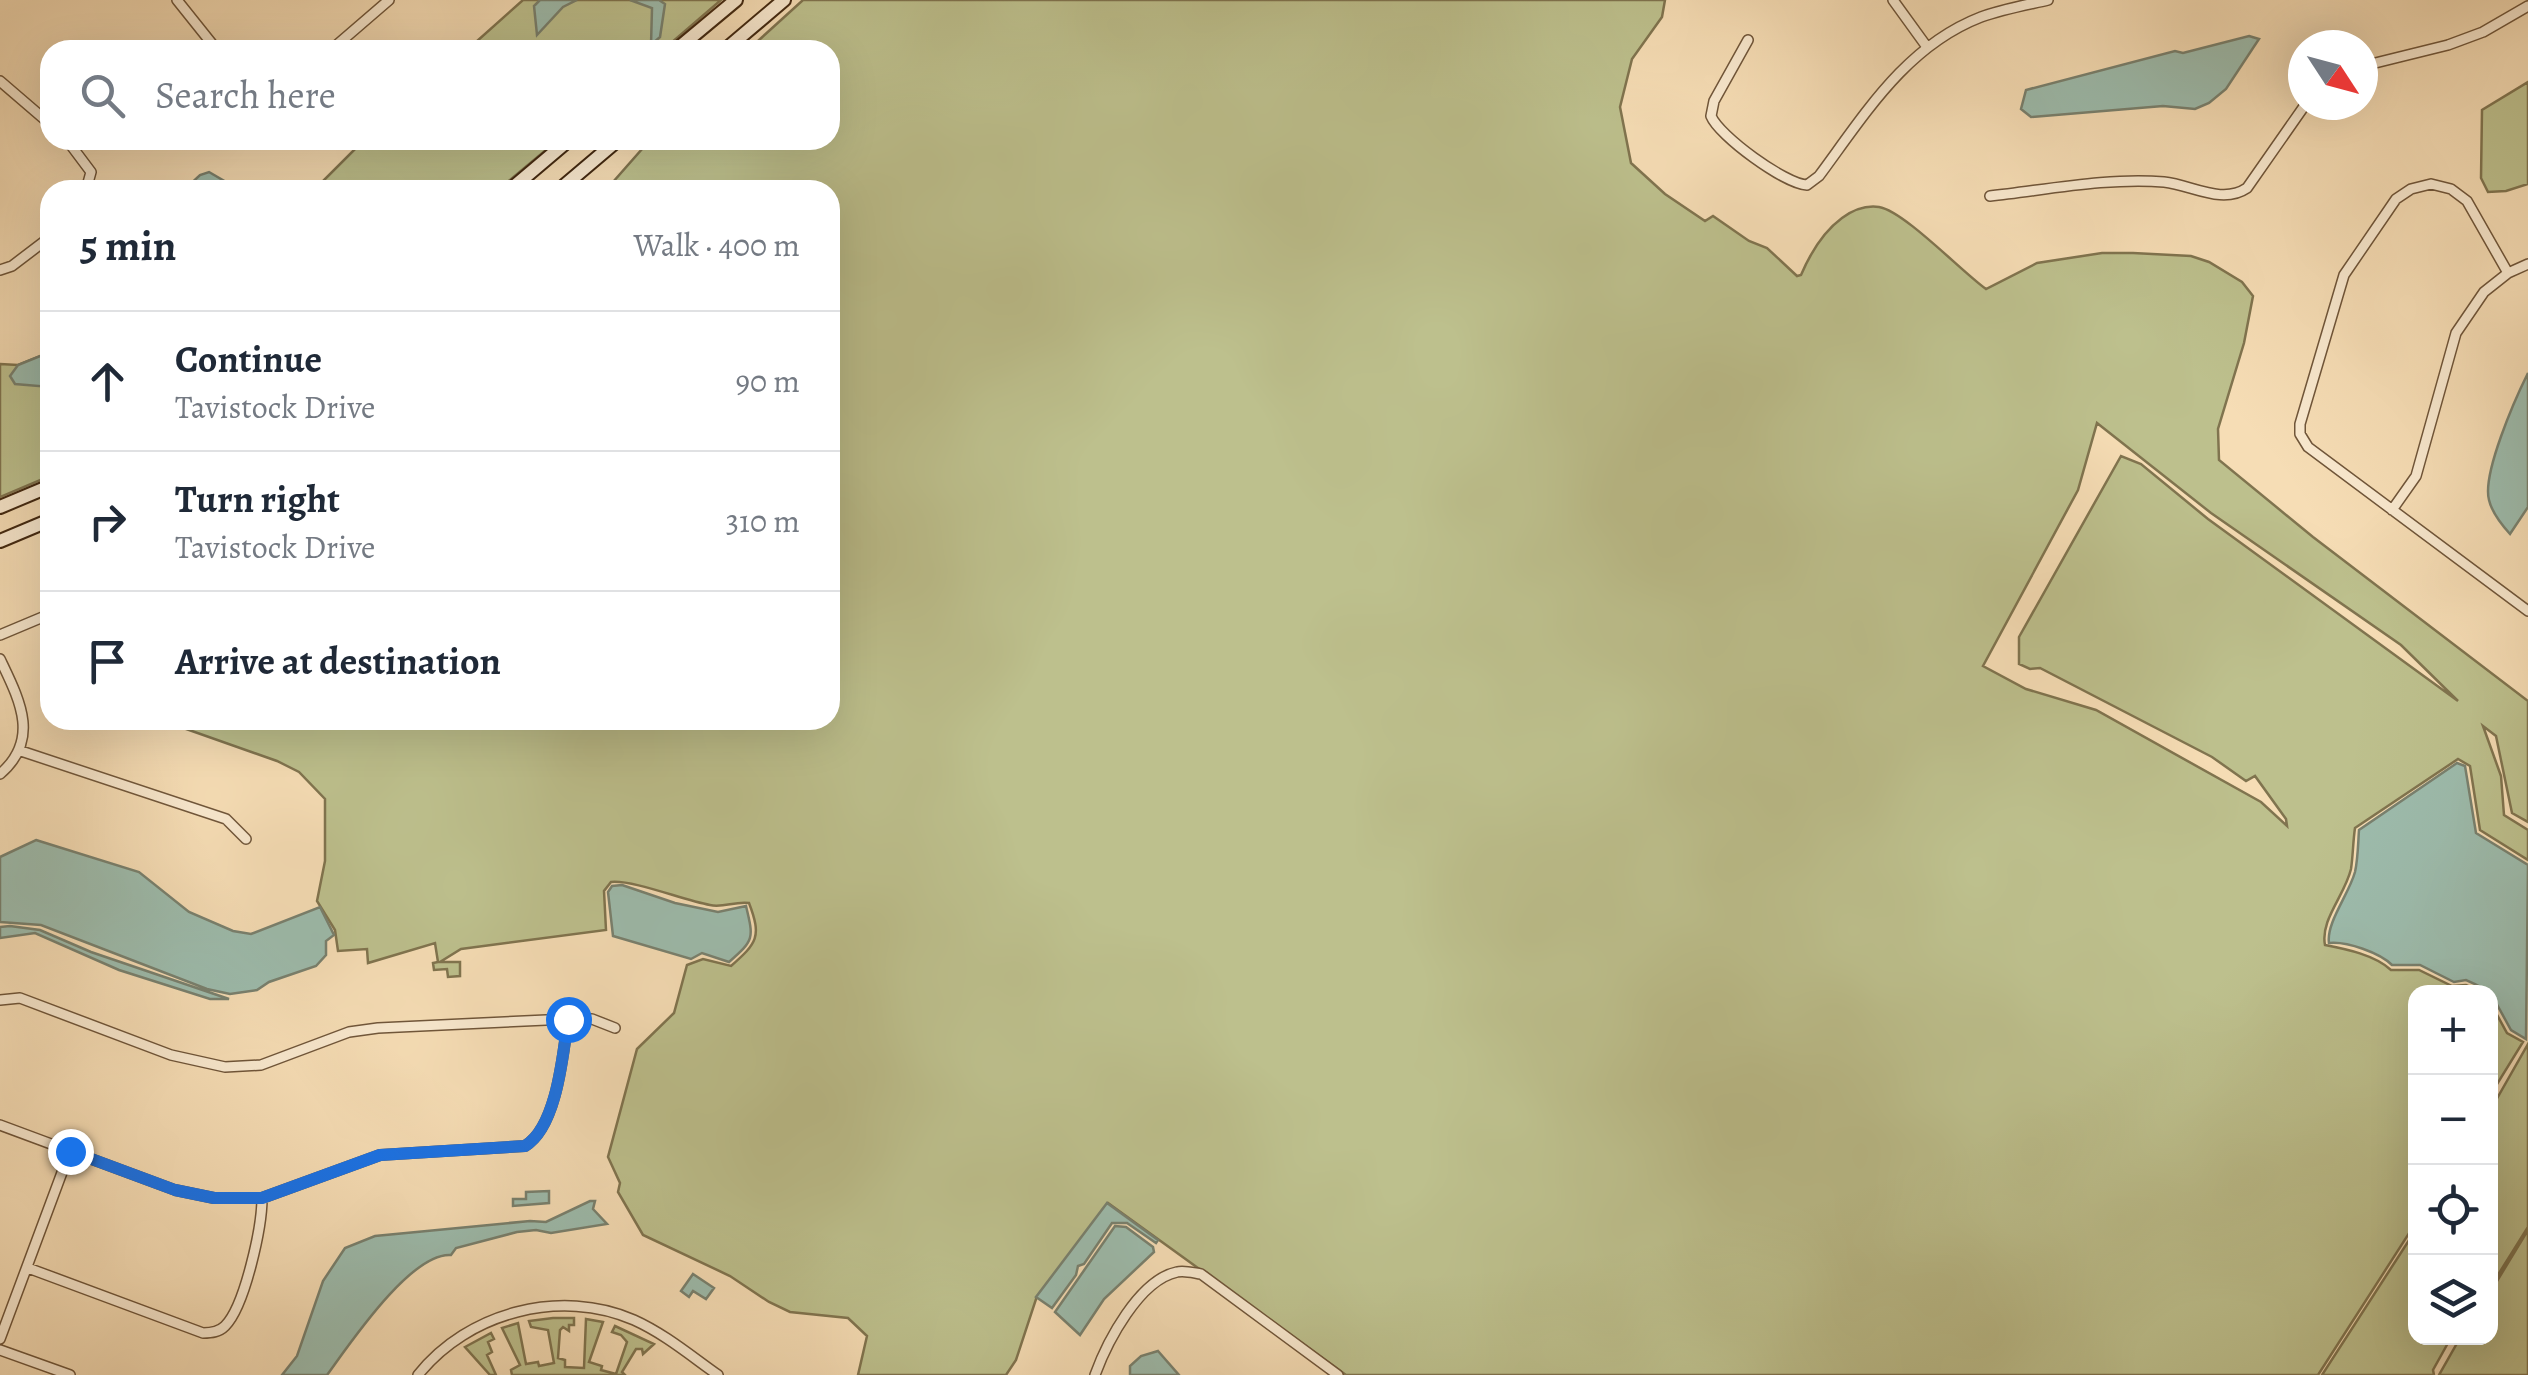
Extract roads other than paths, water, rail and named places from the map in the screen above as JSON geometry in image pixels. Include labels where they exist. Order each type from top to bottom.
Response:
[{"type":"main road","points":[[688,40],[736,0]]},
{"type":"main road","points":[[737,40],[784,0]]},
{"type":"main road","points":[[522,180],[557,150]]},
{"type":"main road","points":[[571,180],[606,150]]},
{"type":"main road","points":[[0,507],[40,490]]},
{"type":"main road","points":[[0,541],[40,524]]},
{"type":"street","points":[[178,0],[209,40]]},
{"type":"street","points":[[343,40],[389,0]]},
{"type":"street","points":[[1893,0],[1927,47]]},
{"type":"street","points":[[1748,40],[1714,100],[1711,116],[1718,129],[1796,185],[1814,182],[1886,86],[1927,47],[1982,17],[2048,0]]},
{"type":"street","points":[[2378,62],[2483,32],[2528,6]]},
{"type":"street","points":[[0,82],[40,116]]},
{"type":"street","points":[[1990,196],[2146,180],[2185,184],[2224,197],[2236,195],[2247,188],[2294,120]]},
{"type":"street","points":[[74,150],[91,172],[89,180]]},
{"type":"street","points":[[2508,273],[2467,201],[2451,189],[2430,184],[2411,188],[2396,200],[2344,275],[2300,434],[2308,447],[2528,610]]},
{"type":"street","points":[[0,270],[12,266],[40,245]]},
{"type":"street","points":[[2392,510],[2416,476],[2456,333],[2484,292],[2508,273],[2528,264]]},
{"type":"street","points":[[0,636],[40,618]]},
{"type":"street","points":[[0,659],[20,702],[24,733],[20,751],[0,774]]},
{"type":"street","points":[[20,751],[226,819],[246,839]]},
{"type":"street","points":[[0,1000],[20,998],[184,1059],[225,1068],[261,1065],[364,1030],[568,1019],[592,1019],[615,1028]]},
{"type":"street","points":[[0,1125],[175,1190],[214,1198],[262,1198],[380,1155],[525,1146],[537,1139],[560,1073],[568,1019]]},
{"type":"street","points":[[0,1339],[70,1151]]},
{"type":"street","points":[[28,1268],[203,1333],[213,1333],[223,1329],[231,1318],[259,1242],[262,1198]]},
{"type":"street","points":[[1095,1375],[1122,1320],[1151,1286],[1178,1272],[1201,1274],[1338,1375]]},
{"type":"street","points":[[418,1375],[438,1354],[474,1329],[521,1310],[561,1306],[602,1310],[630,1318],[718,1375]]},
{"type":"street","points":[[0,1350],[70,1375]]}]
